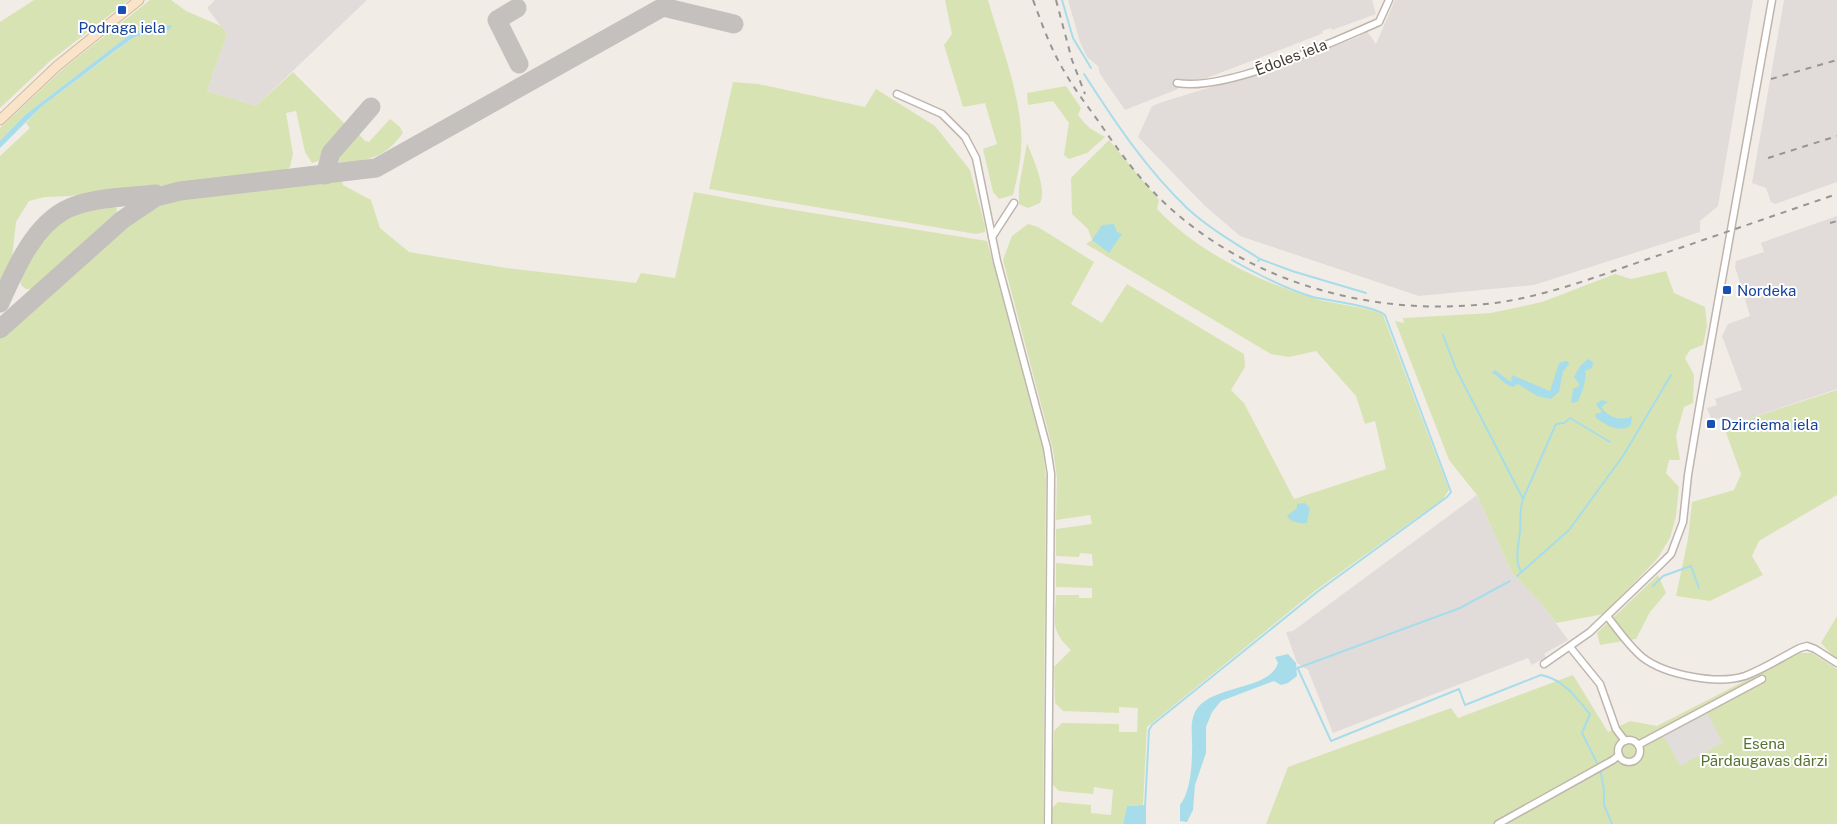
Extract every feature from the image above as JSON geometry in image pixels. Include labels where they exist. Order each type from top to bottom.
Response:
[{"type":"main road","points":[[0,120],[57,66],[139,0]]},
{"type":"street","name":"Ēdoles iela","points":[[1177,83],[1201,85],[1262,69],[1302,54],[1379,22],[1389,0]]},
{"type":"street","points":[[1544,664],[1590,632],[1671,554],[1683,522],[1688,475],[1700,404],[1772,0]]},
{"type":"street","points":[[897,94],[942,114],[965,137],[976,158],[992,237],[1047,448],[1051,474],[1048,824]]},
{"type":"street","points":[[992,237],[1014,203]]},
{"type":"street","points":[[1607,616],[1630,646],[1647,661],[1692,677],[1711,680],[1746,676],[1807,646],[1837,663]]},
{"type":"street","points":[[1570,647],[1600,684],[1607,707],[1623,740]]},
{"type":"street","points":[[1618,758],[1628,762],[1634,760],[1640,746],[1762,679]]},
{"type":"street","points":[[1623,740],[1633,741],[1640,746]]},
{"type":"street","points":[[1618,758],[1618,747],[1623,740]]},
{"type":"street","points":[[1498,824],[1618,758]]},
{"type":"shaded area","points":[[215,0],[367,0],[256,106],[207,91],[227,34],[207,8]]},
{"type":"shaded area","points":[[1068,0],[1372,0],[1376,14],[1332,30],[1331,28],[1322,31],[1323,33],[1196,82],[1177,78],[1178,89],[1125,110],[1100,74],[1098,66],[1087,57],[1080,42]]},
{"type":"shaded area","points":[[1395,0],[1753,0],[1718,206],[1700,221],[1700,232],[1534,285],[1419,296],[1240,236],[1204,205],[1138,137],[1152,106],[1162,102],[1287,64],[1358,37],[1367,31],[1376,44]]},
{"type":"shaded area","points":[[1784,0],[1837,0],[1837,182],[1775,204],[1771,202],[1766,188],[1752,183]]},
{"type":"shaded area","name":"Nordeka","points":[[1837,216],[1837,389],[1724,427],[1721,418],[1712,421],[1707,408],[1717,405],[1715,399],[1742,390],[1722,336],[1728,324],[1750,316],[1735,267],[1736,261],[1764,252],[1761,243],[1763,242]]},
{"type":"shaded area","points":[[1477,495],[1512,573],[1542,604],[1568,640],[1544,654],[1547,659],[1543,661],[1541,660],[1532,665],[1528,658],[1333,733],[1308,670],[1297,663],[1286,632],[1293,631]]},
{"type":"shaded area","points":[[1705,709],[1723,743],[1680,766],[1662,733]]},
{"type":"green space","points":[[34,0],[129,0],[50,61],[0,108],[0,22]]},
{"type":"green space","points":[[150,0],[171,0],[186,11],[221,26],[227,34],[207,91],[256,106],[293,72],[345,124],[318,161],[312,163],[305,152],[296,111],[286,113],[293,154],[290,167],[284,171],[71,196],[45,197],[29,201],[16,222],[12,259],[0,285],[0,156],[30,128],[26,123],[41,107],[133,38],[147,33],[168,30],[169,25],[140,30],[128,36],[25,115],[0,141],[0,128],[64,68]]},
{"type":"green space","points":[[945,0],[988,0],[1008,65],[1019,114],[1021,155],[1013,195],[999,199],[993,192],[983,149],[997,144],[985,103],[963,107],[944,45],[952,34]]},
{"type":"green space","points":[[733,82],[758,84],[865,107],[876,89],[935,126],[970,170],[985,232],[976,234],[709,189]]},
{"type":"green space","points":[[1066,86],[1081,108],[1078,115],[1090,128],[1105,137],[1087,153],[1069,159],[1064,155],[1069,123],[1053,101],[1028,105],[1027,93]]},
{"type":"green space","points":[[390,119],[400,127],[403,133],[396,142],[375,156],[339,165],[340,152],[357,132],[365,141],[369,142]]},
{"type":"green space","points":[[1109,140],[1159,200],[1157,209],[1173,225],[1211,252],[1232,265],[1276,285],[1326,302],[1371,310],[1383,315],[1449,490],[1443,499],[1316,590],[1147,727],[1143,805],[1127,806],[1123,824],[1052,824],[1052,808],[1058,802],[1091,805],[1091,813],[1111,815],[1113,790],[1094,787],[1093,794],[1059,791],[1052,784],[1054,731],[1062,723],[1119,724],[1119,732],[1137,732],[1138,708],[1119,707],[1119,713],[1063,711],[1055,703],[1054,667],[1071,650],[1060,637],[1055,625],[1056,595],[1079,595],[1079,598],[1092,598],[1092,588],[1056,587],[1056,563],[1093,566],[1092,554],[1080,553],[1079,557],[1056,556],[1056,529],[1092,524],[1090,515],[1056,520],[1057,478],[1053,450],[1003,260],[1012,236],[1028,224],[1038,227],[1094,262],[1071,304],[1102,323],[1127,284],[1244,354],[1245,367],[1231,390],[1244,403],[1294,499],[1386,469],[1375,421],[1365,424],[1356,396],[1316,351],[1289,357],[1271,354],[1086,244],[1092,240],[1088,229],[1072,214],[1071,178]]},
{"type":"green space","points":[[1027,143],[1042,190],[1040,203],[1028,208],[1019,204],[1019,187]]},
{"type":"green space","points":[[342,180],[343,185],[371,200],[380,228],[409,252],[506,268],[636,283],[641,273],[675,278],[694,192],[987,241],[1043,450],[1046,479],[1043,824],[0,824],[0,338],[102,243],[132,219],[164,202],[181,197]]},
{"type":"green space","points":[[110,205],[117,208],[116,216],[33,289],[26,289],[21,285],[24,269],[43,238],[52,229],[72,215],[84,210]]},
{"type":"green space","points":[[1666,271],[1674,293],[1705,307],[1707,326],[1703,345],[1690,350],[1685,358],[1694,375],[1693,403],[1684,407],[1676,436],[1680,460],[1669,460],[1666,473],[1679,487],[1676,516],[1670,538],[1657,559],[1604,614],[1556,623],[1542,604],[1512,573],[1477,495],[1449,460],[1395,321],[1404,323],[1403,318],[1491,313],[1542,302],[1615,274],[1631,279]]},
{"type":"green space","points":[[1837,390],[1837,495],[1759,541],[1752,556],[1763,575],[1710,601],[1676,596],[1688,539],[1692,502],[1734,490],[1741,474],[1724,427]]},
{"type":"green space","points":[[1658,575],[1666,593],[1650,612],[1636,639],[1600,645],[1597,633]]},
{"type":"green space","points":[[1837,616],[1837,660],[1821,643]]},
{"type":"green space","name":"Esena Pārdaugavas dārzi","points":[[1799,653],[1812,653],[1837,669],[1837,824],[1266,824],[1288,767],[1451,708],[1458,718],[1573,675],[1608,732],[1630,721],[1657,726]]},
{"type":"water","points":[[172,25],[169,30],[147,33],[133,38],[41,107],[0,148],[0,141],[25,115],[128,36],[140,30]]},
{"type":"water","points":[[1114,224],[1117,232],[1122,234],[1109,253],[1092,240],[1102,225]]},
{"type":"water","points":[[1588,359],[1593,362],[1592,368],[1585,371],[1585,382],[1579,399],[1577,402],[1571,403],[1573,389],[1580,385],[1574,377],[1580,366]]},
{"type":"water","points":[[1568,361],[1569,364],[1563,372],[1559,392],[1551,399],[1537,396],[1518,384],[1513,387],[1509,386],[1491,373],[1495,370],[1511,382],[1512,375],[1550,391],[1559,363]]},
{"type":"water","points":[[1602,400],[1608,402],[1601,407],[1611,416],[1624,419],[1632,416],[1631,425],[1627,428],[1618,429],[1596,418],[1595,414],[1602,412],[1596,404]]},
{"type":"water","points":[[1305,503],[1310,508],[1307,523],[1296,522],[1288,518],[1287,516],[1297,508],[1297,504]]},
{"type":"water","points":[[1288,654],[1296,663],[1297,676],[1288,683],[1281,685],[1274,681],[1221,701],[1212,712],[1206,727],[1206,753],[1195,785],[1193,810],[1187,822],[1180,821],[1180,805],[1186,794],[1191,772],[1192,726],[1195,712],[1202,703],[1213,696],[1264,679],[1273,672],[1278,663],[1275,657]]},
{"type":"water","points":[[1127,806],[1146,806],[1146,824],[1123,824]]},
{"type":"waterway","points":[[1062,0],[1073,38],[1091,68]]},
{"type":"waterway","points":[[1084,74],[1132,144],[1173,194],[1205,223],[1260,259]]},
{"type":"waterway","points":[[1258,261],[1260,259],[1292,271],[1366,293]]},
{"type":"waterway","points":[[1145,807],[1149,730],[1152,725],[1317,592],[1447,497],[1451,492],[1385,315],[1362,306],[1303,294],[1271,281],[1232,260]]},
{"type":"waterway","points":[[1443,335],[1456,369],[1523,499],[1517,557],[1521,572]]},
{"type":"waterway","points":[[1517,576],[1569,530],[1623,456],[1671,375]]},
{"type":"waterway","points":[[1523,499],[1556,424],[1564,423],[1570,418],[1610,442]]},
{"type":"waterway","points":[[1653,586],[1663,576],[1691,566],[1699,588]]},
{"type":"waterway","points":[[1295,669],[1460,608],[1510,581]]},
{"type":"waterway","points":[[1298,669],[1331,741],[1459,689],[1465,705],[1541,675],[1549,677],[1568,690],[1590,714],[1582,733],[1597,763]]},
{"type":"waterway","points":[[1601,773],[1604,805],[1612,824]]},
{"type":"taxiway","points":[[0,329],[122,220],[156,197],[180,191],[376,168],[663,7],[734,24]]},
{"type":"taxiway","points":[[517,8],[497,20],[519,64]]},
{"type":"taxiway","points":[[325,175],[331,153],[371,107]]},
{"type":"taxiway","points":[[0,303],[26,251],[43,227],[53,218],[65,210],[86,202],[156,194]]},
{"type":"railway","points":[[1033,0],[1051,47],[1063,70],[1123,156],[1170,208],[1205,236],[1243,259],[1283,277],[1326,291],[1369,301],[1413,306],[1458,306],[1520,299],[1592,278],[1837,194]]},
{"type":"railway","points":[[1056,0],[1072,60],[1085,94]]},
{"type":"railway","points":[[1771,79],[1837,60]]},
{"type":"railway","points":[[1768,158],[1837,136]]},
{"type":"railway","points":[[1830,223],[1837,221]]},
{"type":"place","name":"Podraga iela","points":[[122,10]]},
{"type":"place","name":"Nordeka","points":[[1727,290]]},
{"type":"place","name":"Dzirciema iela","points":[[1711,424]]}]
